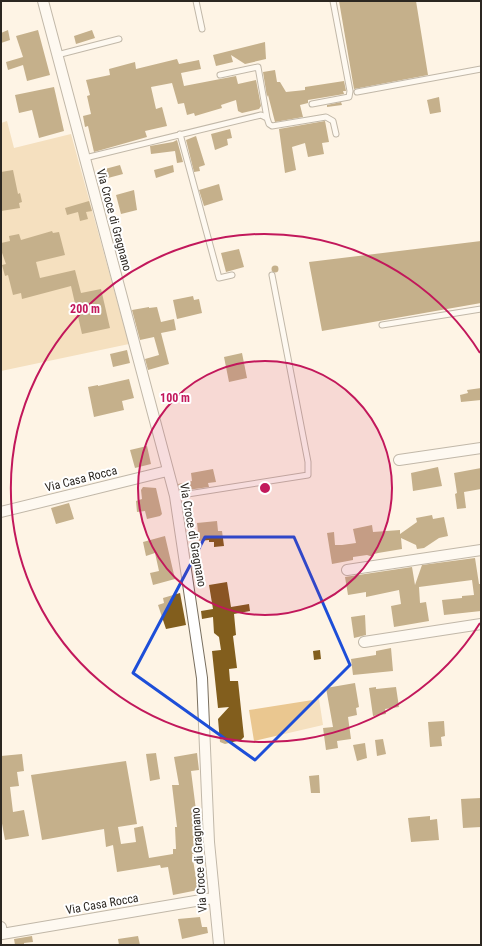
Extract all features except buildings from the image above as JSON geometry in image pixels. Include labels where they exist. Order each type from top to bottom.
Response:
[{"type":"street","name":"Via Croce di Gragnano","points":[[43,1],[167,471],[175,496],[202,678],[209,842],[213,898],[219,945]]},
{"type":"street","points":[[399,460],[481,448]]},
{"type":"street","name":"Via Casa Rocca","points":[[1,512],[167,471]]},
{"type":"street","points":[[347,570],[481,550]]},
{"type":"street","points":[[364,642],[481,624]]},
{"type":"street","name":"Via Casa Rocca","points":[[1,927],[2,934],[213,898]]},
{"type":"lane","points":[[196,1],[202,29]]},
{"type":"lane","points":[[312,104],[349,97],[350,91],[333,1]]},
{"type":"lane","points":[[57,55],[119,39]]},
{"type":"lane","points":[[220,76],[258,67],[269,124],[272,126],[326,118],[333,121],[336,134]]},
{"type":"lane","points":[[357,92],[481,69]]},
{"type":"lane","points":[[84,158],[261,115],[267,118]]},
{"type":"lane","points":[[180,134],[220,278],[232,275]]},
{"type":"lane","points":[[175,496],[308,475],[308,462],[272,275]]},
{"type":"lane","points":[[382,325],[481,309]]},
{"type":"highlighted area","points":[[205,537],[294,537],[350,665],[255,760],[133,673]]},
{"type":"shaded area","points":[[7,121],[14,148],[71,134],[129,344],[1,371],[1,123]]},
{"type":"shaded area","points":[[319,699],[323,725],[254,741],[249,710]]}]
